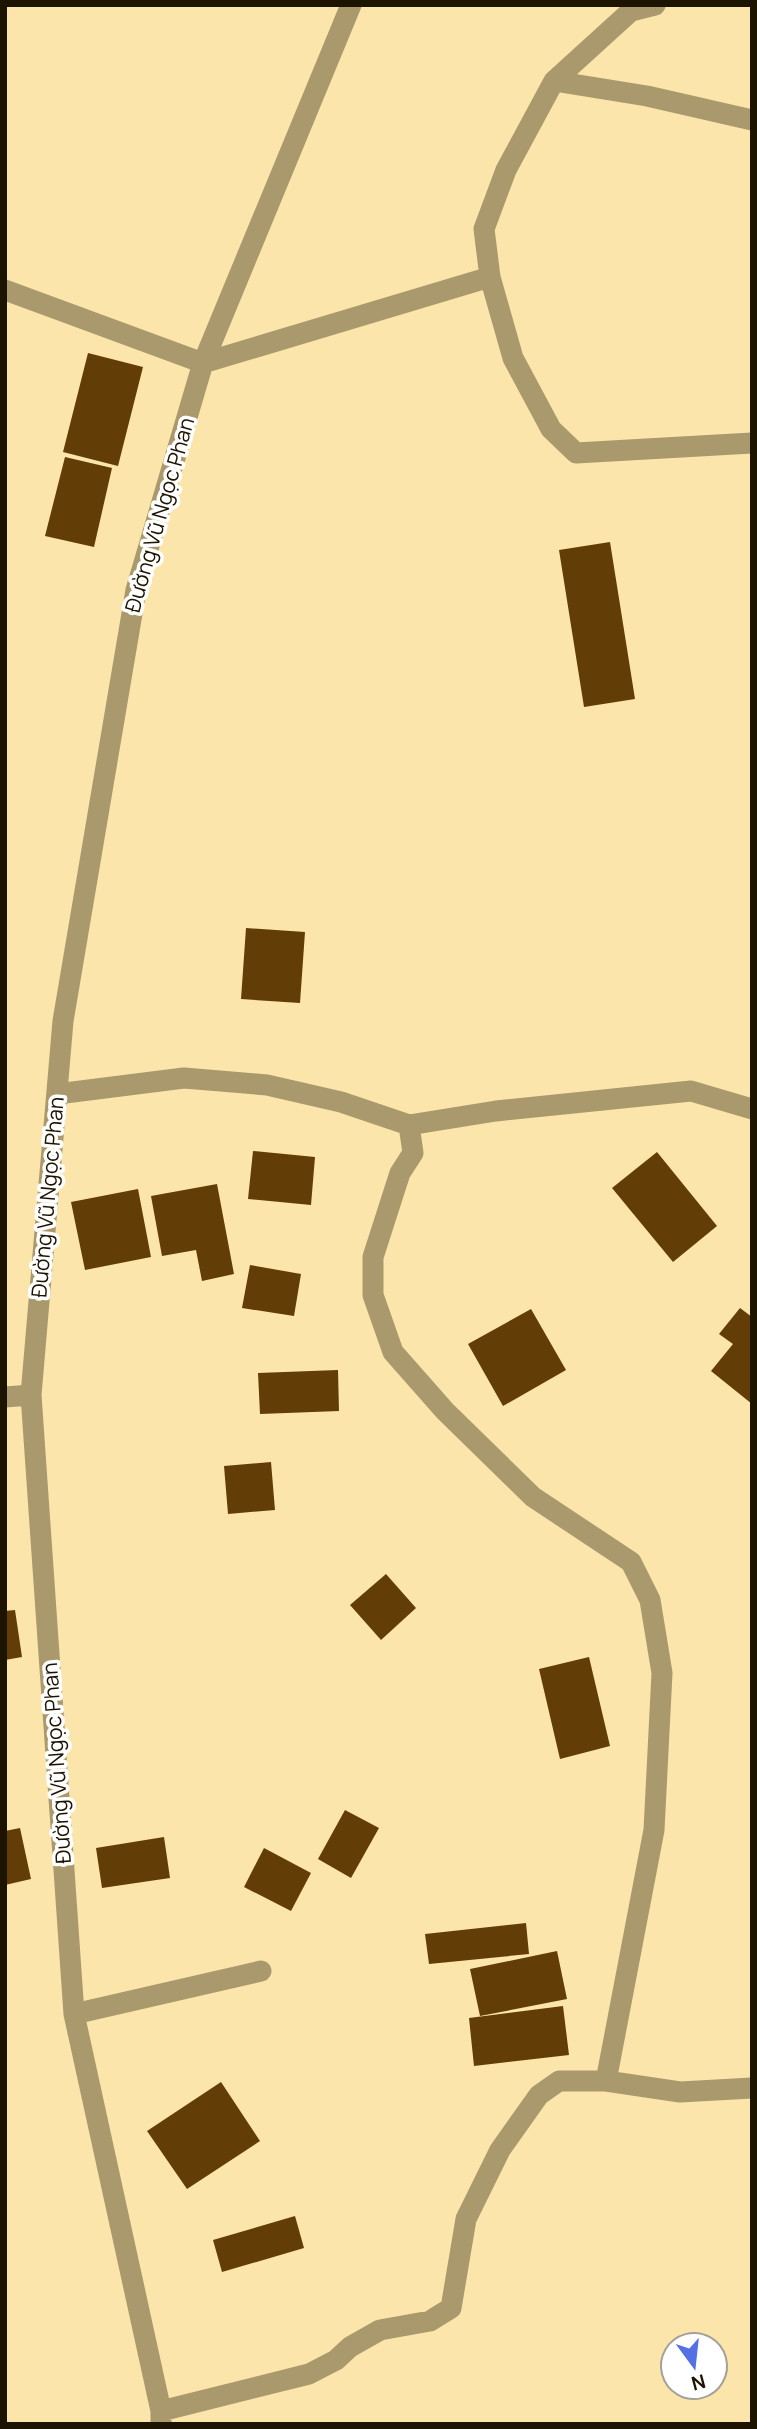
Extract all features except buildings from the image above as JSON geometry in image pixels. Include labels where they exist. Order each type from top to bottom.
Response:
[{"type":"street","name":"Đường Vũ Ngọc Phan","points":[[161,2417],[74,2014],[31,1395],[63,1021],[136,590],[203,363],[351,5]]},
{"type":"street","points":[[655,5],[631,11],[554,81],[506,170],[484,229],[490,277],[513,358],[551,429],[576,453],[752,443]]},
{"type":"street","points":[[554,81],[647,96],[752,120]]},
{"type":"street","points":[[5,290],[203,363],[490,277]]},
{"type":"street","points":[[57,1094],[184,1078],[267,1085],[341,1102],[410,1125],[496,1111],[691,1091],[752,1108]]},
{"type":"street","points":[[410,1125],[413,1153],[400,1173],[373,1257],[373,1295],[393,1352],[445,1411],[533,1497],[631,1563],[650,1600],[662,1673],[654,1830],[606,2081]]},
{"type":"street","points":[[5,1396],[31,1395]]},
{"type":"street","points":[[74,2014],[261,1971]]},
{"type":"street","points":[[161,2417],[309,2374],[336,2360],[350,2347],[380,2330],[430,2321],[451,2308],[466,2219],[500,2150],[539,2095],[559,2081],[606,2081],[680,2092],[752,2088]]}]
